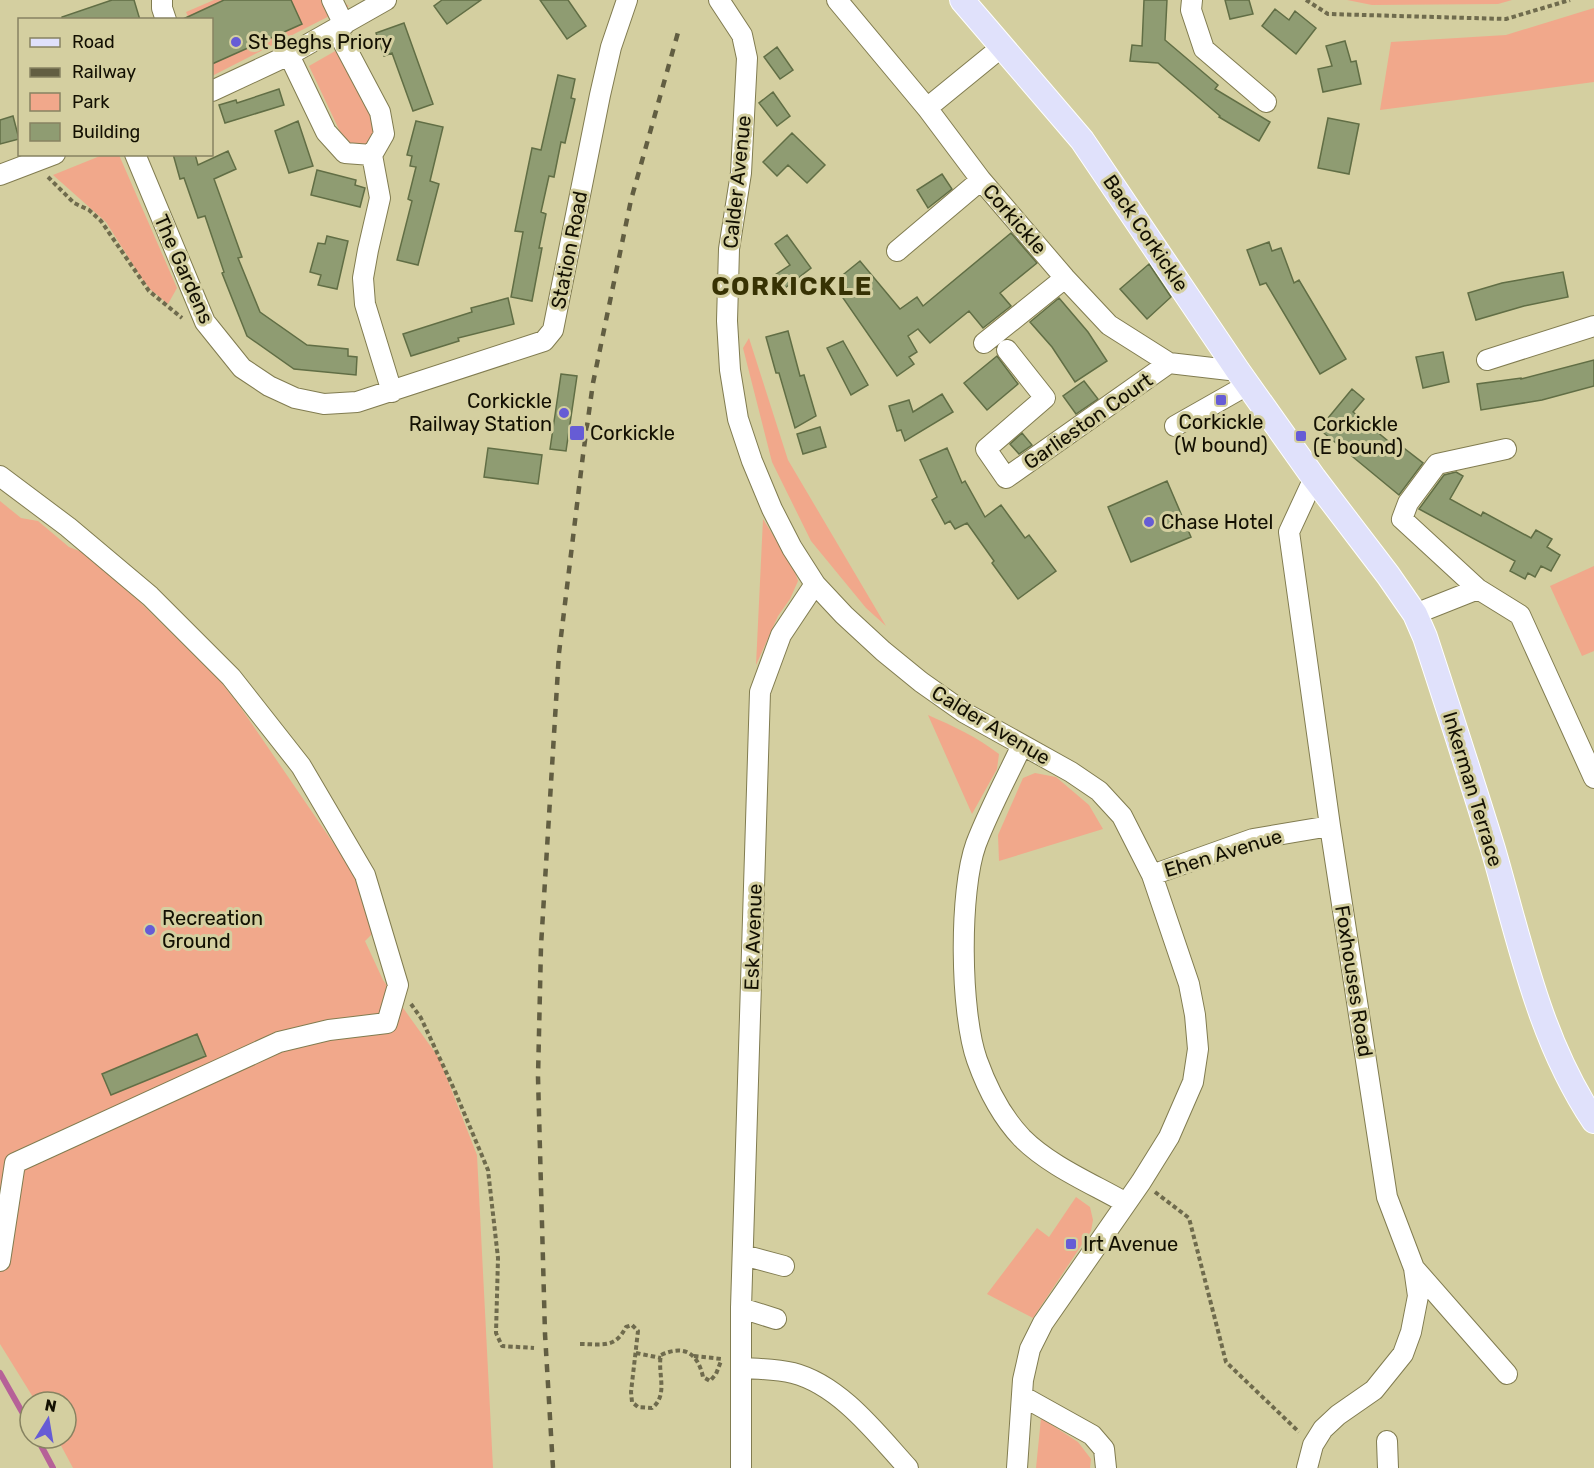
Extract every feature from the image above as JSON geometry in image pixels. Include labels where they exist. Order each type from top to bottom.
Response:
[{"type":"main road","name":"Back Corkickle","points":[[962,0],[1082,140],[1314,478]]},
{"type":"main road","name":"Inkerman Terrace","points":[[1314,478],[1415,614],[1425,637],[1482,816],[1542,1017],[1573,1084],[1594,1121]]},
{"type":"street","points":[[162,0],[165,18]]},
{"type":"street","points":[[332,0],[340,27],[380,112],[384,134],[372,155],[380,198],[363,278],[365,304],[392,392]]},
{"type":"street","points":[[213,91],[289,55],[386,0]]},
{"type":"street","name":"Station Road","points":[[392,392],[544,341],[553,330],[602,86],[611,48],[627,0]]},
{"type":"street","name":"Calder Avenue","points":[[719,0],[742,35],[747,58],[741,173],[729,249],[727,321],[730,370],[738,419],[772,509],[792,548],[816,584],[844,615],[921,682],[965,713],[1071,772],[1098,791],[1122,816],[1152,875],[1189,984],[1198,1049],[1193,1082],[1169,1137],[1042,1323],[1030,1348],[1022,1395],[1017,1468]]},
{"type":"street","name":"Corkickle","points":[[837,0],[927,108],[981,180],[1065,278],[1109,325],[1169,363],[1244,378]]},
{"type":"street","points":[[1192,0],[1191,10],[1203,49],[1266,102]]},
{"type":"street","points":[[927,108],[1003,46]]},
{"type":"street","points":[[289,55],[326,132],[345,153],[372,155]]},
{"type":"street","points":[[0,175],[50,156]]},
{"type":"street","name":"The Gardens","points":[[136,156],[199,312],[219,342],[242,368],[269,386],[295,398],[324,404],[357,402],[392,392]]},
{"type":"street","points":[[897,251],[981,180]]},
{"type":"street","points":[[984,343],[1065,278]]},
{"type":"street","points":[[1487,360],[1594,326]]},
{"type":"street","name":"Garlieston Court","points":[[1007,350],[1045,398],[986,449],[1006,478],[1169,363]]},
{"type":"street","points":[[1175,426],[1244,378]]},
{"type":"street","points":[[1506,449],[1437,464],[1408,503],[1402,519],[1478,589],[1520,615],[1594,778]]},
{"type":"street","points":[[0,476],[68,527],[150,596],[231,677],[301,766],[365,875],[398,985],[387,1023],[329,1030],[279,1042],[15,1163],[0,1261]]},
{"type":"street","name":"Foxhouses Road","points":[[1313,1445],[1323,1429],[1338,1415],[1374,1390],[1403,1354],[1411,1332],[1418,1296],[1414,1268],[1387,1197],[1288,532],[1314,478]]},
{"type":"street","name":"Esk Avenue","points":[[742,1368],[741,1306],[760,692],[781,635],[816,584]]},
{"type":"street","points":[[1415,614],[1478,589]]},
{"type":"street","points":[[1022,745],[976,845],[968,885],[964,922],[965,966],[968,1013],[976,1058],[996,1104],[1023,1138],[1052,1161],[1126,1203]]},
{"type":"street","name":"Ehen Avenue","points":[[1152,875],[1253,839],[1330,825]]},
{"type":"street","points":[[743,1256],[784,1266]]},
{"type":"street","points":[[1414,1268],[1507,1374]]},
{"type":"street","points":[[741,1306],[776,1319]]},
{"type":"street","points":[[741,1468],[742,1368],[776,1370],[795,1374],[839,1396],[864,1419],[908,1468]]},
{"type":"street","points":[[1022,1395],[1092,1435],[1104,1449],[1106,1468]]},
{"type":"street","points":[[1387,1441],[1388,1468]]},
{"type":"street","points":[[1307,1468],[1313,1445]]},
{"type":"path","points":[[1306,0],[1328,14],[1506,19],[1570,0]]},
{"type":"path","points":[[48,177],[74,203],[89,210],[101,221],[149,291],[184,320]]},
{"type":"path","points":[[398,985],[426,1029],[488,1170],[498,1258],[496,1334],[502,1346],[534,1348]]},
{"type":"path","points":[[1140,1182],[1189,1218],[1226,1362],[1313,1445]]},
{"type":"path","points":[[580,1344],[613,1344],[620,1338],[626,1327],[632,1325],[638,1331],[631,1392],[632,1402],[638,1407],[652,1408],[659,1403],[662,1391],[659,1364],[662,1355],[671,1351],[683,1350],[693,1356],[700,1364],[703,1377],[711,1381],[720,1361],[724,1359],[693,1356]]},
{"type":"path","points":[[636,1353],[661,1358]]},
{"type":"green space","name":"St Beghs Priory","points":[[214,0],[339,0],[349,6],[213,75],[213,18],[189,18],[186,12]]},
{"type":"green space","points":[[1347,0],[1512,0],[1498,4],[1372,5]]},
{"type":"green space","points":[[1594,8],[1594,82],[1380,110],[1391,42],[1506,35]]},
{"type":"green space","points":[[337,50],[375,124],[374,140],[368,149],[355,148],[343,138],[309,66]]},
{"type":"green space","points":[[100,156],[119,156],[177,288],[168,304],[142,279],[106,222],[53,175]]},
{"type":"green space","points":[[749,338],[788,460],[886,626],[866,608],[811,541],[772,462],[743,348]]},
{"type":"green space","points":[[0,501],[21,518],[38,521],[69,547],[82,552],[139,601],[221,682],[351,869],[369,904],[374,932],[365,941],[383,980],[439,1058],[477,1155],[493,1468],[73,1468],[63,1450],[78,1450],[78,1390],[29,1390],[0,1344]]},
{"type":"green space","points":[[763,519],[794,569],[798,581],[790,599],[778,616],[756,665]]},
{"type":"green space","points":[[1594,566],[1594,651],[1582,656],[1550,586]]},
{"type":"green space","points":[[928,715],[973,737],[999,754],[997,769],[972,814]]},
{"type":"green space","points":[[1035,773],[1056,777],[1089,805],[1103,829],[999,861],[998,835],[1023,778]]},
{"type":"green space","points":[[1076,1197],[1090,1207],[1093,1220],[1091,1231],[1033,1318],[987,1294],[1037,1228],[1049,1237]]},
{"type":"green space","points":[[1041,1418],[1078,1442],[1091,1459],[1090,1468],[1036,1468]]},
{"type":"building","points":[[112,0],[134,0],[139,18],[62,18]]},
{"type":"building","name":"St Beghs Priory","points":[[224,0],[291,0],[302,24],[213,64],[213,18],[185,18]]},
{"type":"building","points":[[442,0],[481,0],[447,24],[434,6]]},
{"type":"building","points":[[540,0],[568,0],[586,26],[567,39]]},
{"type":"building","points":[[1144,0],[1167,0],[1165,40],[1218,85],[1215,89],[1270,122],[1259,141],[1219,117],[1158,63],[1130,61],[1132,45],[1142,46]]},
{"type":"building","points":[[1225,0],[1249,0],[1253,14],[1230,19]]},
{"type":"building","points":[[1275,9],[1289,20],[1295,11],[1316,28],[1296,54],[1262,26]]},
{"type":"building","points":[[404,23],[433,104],[413,111],[392,53],[384,56],[376,33]]},
{"type":"building","points":[[1345,41],[1351,62],[1356,61],[1361,84],[1323,92],[1318,69],[1332,66],[1326,46]]},
{"type":"building","points":[[777,47],[793,70],[780,79],[764,57]]},
{"type":"building","points":[[558,75],[575,79],[571,98],[575,99],[565,143],[561,142],[554,177],[549,176],[541,212],[546,214],[532,301],[511,297],[523,232],[515,231],[532,148],[541,150]]},
{"type":"building","points":[[279,89],[284,105],[225,123],[219,105],[236,100],[237,103]]},
{"type":"building","points":[[773,92],[790,116],[777,126],[759,103]]},
{"type":"building","points":[[13,116],[18,139],[0,144],[0,120]]},
{"type":"building","points":[[1328,118],[1359,124],[1349,174],[1318,168]]},
{"type":"building","points":[[298,121],[313,166],[289,173],[275,131]]},
{"type":"building","points":[[416,121],[443,127],[430,181],[439,184],[418,265],[397,260],[412,201],[408,199],[416,167],[410,166],[412,156],[407,155]]},
{"type":"building","points":[[792,133],[825,165],[807,183],[788,165],[777,176],[763,162]]},
{"type":"building","points":[[228,151],[236,169],[214,179],[242,257],[238,258],[260,312],[307,345],[348,349],[348,356],[357,357],[356,375],[294,369],[247,336],[222,273],[224,272],[205,216],[198,218],[184,178],[180,179],[174,156],[196,156],[198,165]]},
{"type":"building","points":[[317,170],[356,180],[355,185],[365,188],[360,207],[311,195]]},
{"type":"building","points":[[942,174],[952,189],[928,208],[917,190]]},
{"type":"building","points":[[1011,233],[1037,263],[1000,293],[1011,306],[983,328],[969,311],[930,343],[918,329],[908,336],[917,352],[909,357],[914,364],[897,376],[843,298],[850,292],[839,278],[860,261],[900,309],[917,297],[923,306]]},
{"type":"building","points":[[787,235],[811,268],[785,288],[775,275],[790,265],[775,244]]},
{"type":"building","points":[[327,236],[348,241],[337,289],[318,285],[321,275],[310,272],[318,243],[325,244]]},
{"type":"building","points":[[1269,242],[1272,251],[1281,248],[1294,283],[1299,280],[1346,359],[1320,374],[1266,283],[1260,285],[1247,250]]},
{"type":"building","points":[[1149,264],[1171,297],[1147,319],[1120,289]]},
{"type":"building","points":[[1563,272],[1568,297],[1524,306],[1476,320],[1468,293],[1502,283]]},
{"type":"building","points":[[508,298],[514,324],[458,338],[459,341],[411,356],[403,334],[472,312],[471,308]]},
{"type":"building","points":[[1059,298],[1088,332],[1107,361],[1075,382],[1052,347],[1030,322]]},
{"type":"building","points":[[788,331],[800,376],[804,375],[816,416],[795,428],[766,337]]},
{"type":"building","points":[[843,341],[868,385],[851,395],[827,348]]},
{"type":"building","points":[[1443,352],[1449,382],[1423,388],[1416,357]]},
{"type":"building","points":[[997,356],[1018,384],[987,410],[964,383]]},
{"type":"building","points":[[1594,360],[1594,386],[1542,400],[1481,410],[1477,384],[1521,379]]},
{"type":"building","name":"Corkickle Railway Station","points":[[561,374],[577,376],[566,451],[550,449]]},
{"type":"building","points":[[1084,381],[1098,399],[1076,414],[1063,396]]},
{"type":"building","points":[[1352,389],[1364,399],[1353,412],[1393,445],[1396,442],[1423,463],[1399,495],[1319,429]]},
{"type":"building","points":[[942,394],[953,412],[905,441],[901,430],[897,431],[889,406],[909,400],[913,412]]},
{"type":"building","points":[[820,427],[826,447],[803,454],[797,434]]},
{"type":"building","points":[[1022,433],[1032,445],[1019,454],[1010,444]]},
{"type":"building","points":[[488,448],[542,455],[538,484],[484,477]]},
{"type":"building","points":[[947,448],[962,483],[965,481],[985,517],[1001,505],[1025,538],[1029,535],[1056,571],[1018,599],[967,523],[955,529],[950,521],[945,524],[932,500],[937,497],[920,460]]},
{"type":"building","points":[[1456,472],[1463,476],[1450,499],[1481,516],[1483,512],[1531,538],[1536,530],[1552,539],[1547,547],[1560,555],[1551,571],[1541,566],[1535,577],[1528,573],[1525,579],[1510,571],[1515,561],[1419,509],[1444,475]]},
{"type":"building","name":"Chase Hotel","points":[[1167,481],[1191,537],[1131,562],[1108,507]]},
{"type":"building","points":[[197,1034],[206,1056],[111,1095],[102,1074]]},
{"type":"waterway","points":[[0,1373],[18,1405]]},
{"type":"waterway","points":[[43,1450],[53,1468]]},
{"type":"railway","points":[[553,1468],[545,1334],[538,1077],[541,946],[559,653],[593,383],[631,200],[679,29]]},
{"type":"place","name":"St Beghs Priory","points":[[236,42]]},
{"type":"place","name":"Corkickle (W bound)","points":[[1221,400]]},
{"type":"place","name":"Corkickle Railway Station","points":[[564,413]]},
{"type":"place","name":"Corkickle","points":[[577,433]]},
{"type":"place","name":"Corkickle (E bound)","points":[[1301,436]]},
{"type":"place","name":"Chase Hotel","points":[[1149,522]]},
{"type":"place","name":"Recreation Ground","points":[[150,930]]},
{"type":"place","name":"Irt Avenue","points":[[1071,1244]]},
{"type":"district","name":"CORKICKLE","points":[[792,286]]}]
